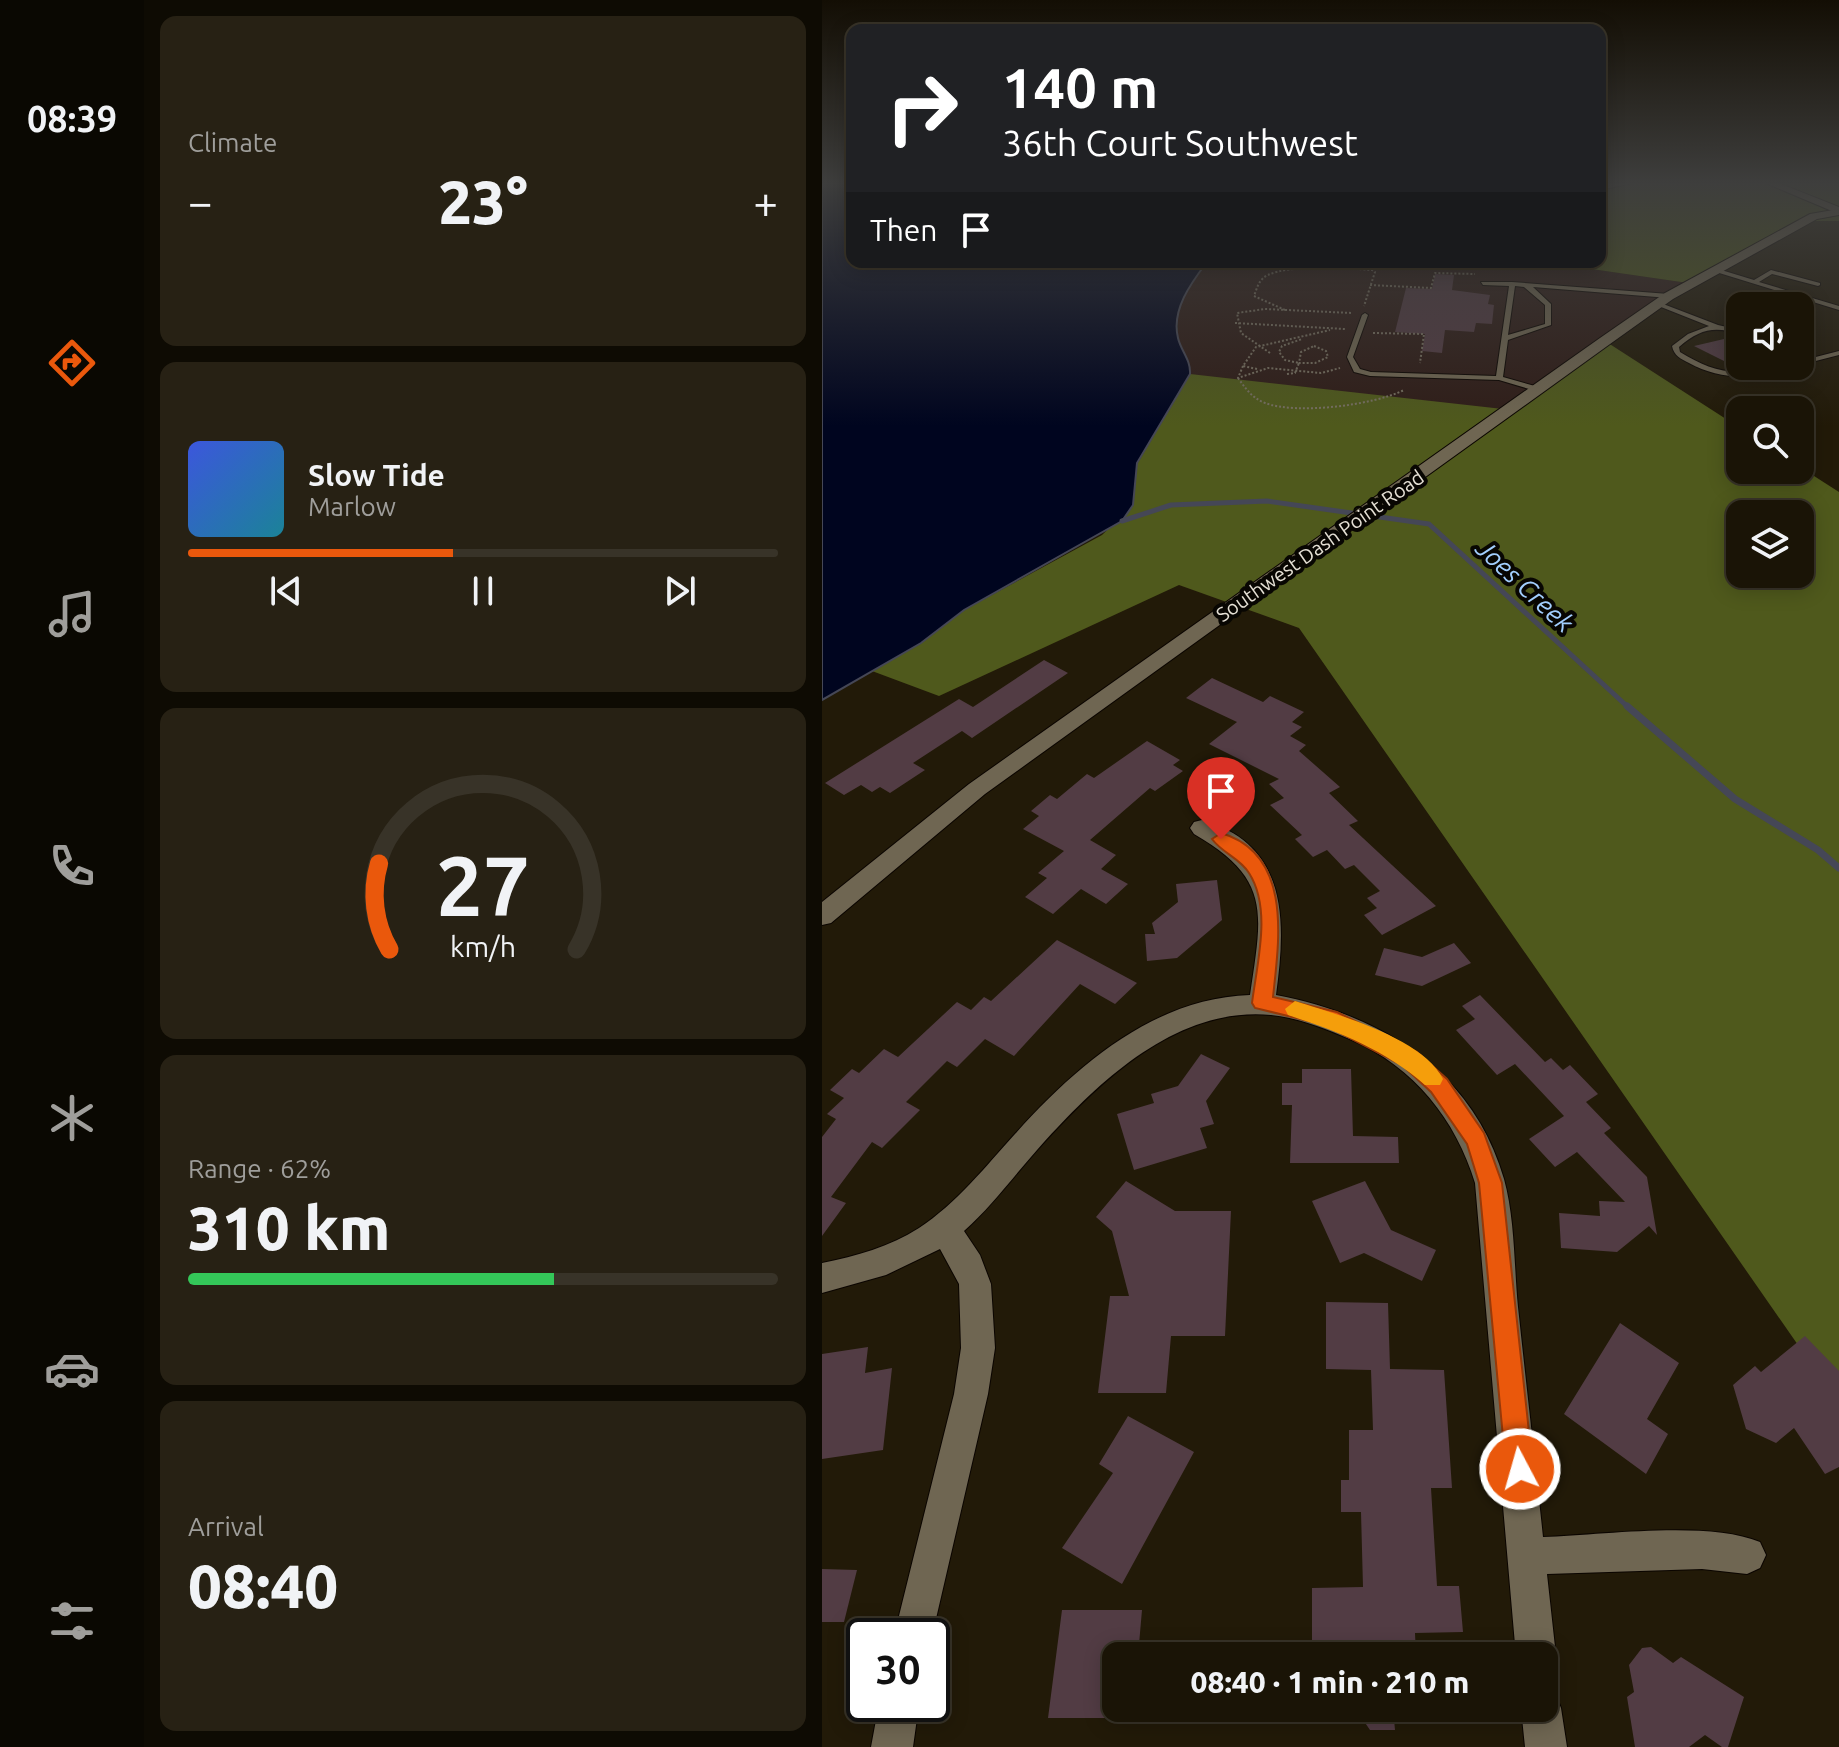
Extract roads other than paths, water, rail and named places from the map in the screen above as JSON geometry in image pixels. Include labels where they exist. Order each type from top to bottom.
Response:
[{"type":"main road","name":"Southwest Dash Point Road","points":[[822,916],[977,789],[1663,300],[1731,264]]},
{"type":"main road","points":[[1202,828],[1240,851],[1257,870],[1266,892],[1271,928],[1262,1003]]},
{"type":"main road","points":[[822,1278],[908,1251],[944,1228],[1106,1063],[1135,1042],[1189,1014],[1219,1005],[1262,1003],[1330,1018],[1409,1059],[1439,1085],[1476,1140],[1490,1183],[1535,1642]]},
{"type":"main road","points":[[917,1618],[971,1394],[978,1348],[975,1284],[969,1266],[944,1228]]},
{"type":"main road","points":[[1528,1556],[1702,1550],[1747,1555]]},
{"type":"main road","points":[[892,1747],[896,1722]]},
{"type":"main road","points":[[1543,1722],[1546,1747]]},
{"type":"lane","points":[[1718,271],[1839,308]]},
{"type":"lane","points":[[1756,281],[1771,272],[1818,284]]},
{"type":"lane","points":[[1483,283],[1663,300],[1726,329]]},
{"type":"lane","points":[[1499,378],[1512,284]]},
{"type":"lane","points":[[1506,338],[1548,325],[1548,304],[1526,285]]},
{"type":"lane","points":[[1365,315],[1351,364],[1370,374],[1499,378],[1539,390]]},
{"type":"lane","points":[[1718,327],[1691,333],[1675,346],[1677,353],[1719,376],[1726,376]]},
{"type":"lane","points":[[1814,359],[1839,353]]},
{"type":"water","points":[[822,264],[846,264],[846,268],[1203,268],[1189,288],[1177,317],[1178,338],[1190,374],[1137,463],[1133,505],[1122,521],[964,610],[921,643],[822,700]]},
{"type":"waterway","name":"Joes Creek","points":[[1122,521],[1171,505],[1267,501],[1429,524],[1629,708]]},
{"type":"waterway","name":"Joes Creek","points":[[1627,706],[1735,799],[1818,850],[1839,868]]}]
